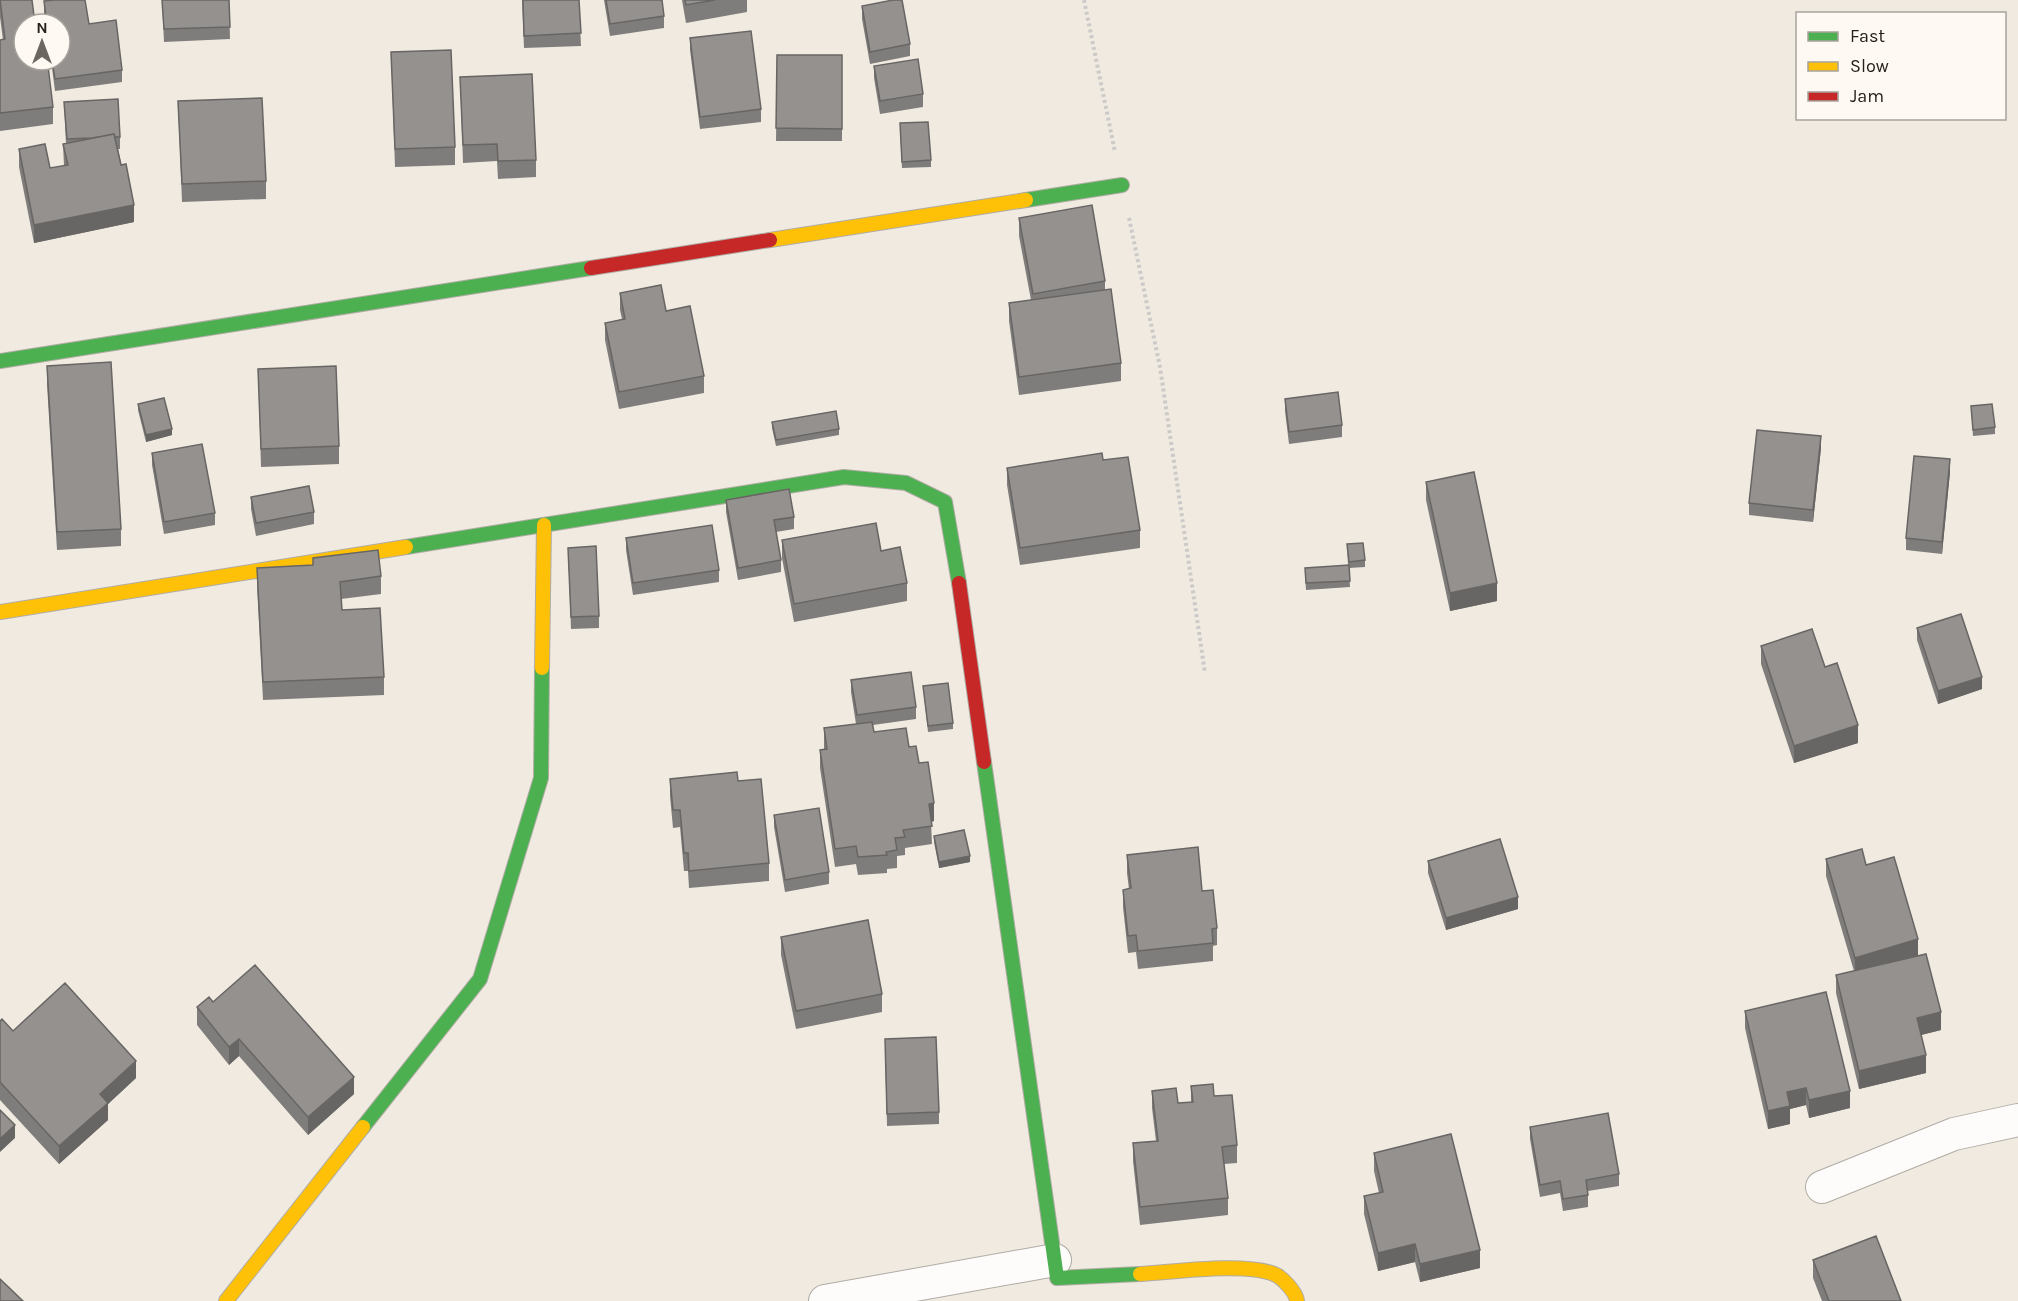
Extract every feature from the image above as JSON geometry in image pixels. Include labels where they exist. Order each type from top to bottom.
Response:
[{"type":"street","points":[[0,361],[1122,185]]},
{"type":"street","points":[[0,612],[844,477],[906,483],[945,502],[953,544],[1057,1278],[1248,1268],[1276,1274],[1296,1295],[1297,1301]]},
{"type":"street","points":[[226,1301],[480,979],[541,778],[544,525]]},
{"type":"street","points":[[1822,1187],[1954,1134],[2018,1120]]},
{"type":"street","points":[[825,1301],[1055,1260]]},
{"type":"path","points":[[1084,0],[1160,367],[1205,673]]},
{"type":"building","points":[[0,0],[32,0],[34,12],[12,12],[12,72],[49,72],[53,107],[0,113],[0,40],[5,39]]},
{"type":"building","points":[[85,0],[89,24],[116,20],[122,70],[55,79],[54,72],[72,72],[72,12],[45,12],[44,1]]},
{"type":"building","points":[[162,0],[229,0],[230,27],[164,29]]},
{"type":"building","points":[[523,0],[579,0],[581,33],[524,36]]},
{"type":"building","points":[[606,0],[662,0],[664,16],[610,24]]},
{"type":"building","points":[[685,0],[715,0],[686,5]]},
{"type":"building","points":[[902,0],[910,44],[870,52],[862,6]]},
{"type":"building","points":[[751,31],[761,109],[700,117],[690,38]]},
{"type":"building","points":[[451,50],[455,147],[395,149],[391,52]]},
{"type":"building","points":[[777,55],[842,55],[842,129],[776,128]]},
{"type":"building","points":[[918,59],[923,94],[880,101],[874,66]]},
{"type":"building","points":[[532,74],[536,160],[498,161],[497,144],[463,145],[460,77]]},
{"type":"building","points":[[262,98],[266,181],[182,184],[178,101]]},
{"type":"building","points":[[118,99],[120,137],[115,137],[114,134],[67,139],[64,102]]},
{"type":"building","points":[[928,122],[931,160],[902,162],[900,123]]},
{"type":"building","points":[[114,134],[121,165],[126,164],[134,205],[34,225],[19,149],[45,144],[50,168],[68,165],[63,144]]},
{"type":"building","points":[[1092,205],[1105,281],[1033,294],[1019,218]]},
{"type":"building","points":[[661,285],[666,311],[690,306],[704,376],[619,392],[605,323],[625,319],[620,293]]},
{"type":"building","points":[[1111,289],[1121,363],[1019,377],[1009,303]]},
{"type":"building","points":[[111,362],[121,529],[57,532],[47,366]]},
{"type":"building","points":[[336,366],[339,446],[261,449],[258,369]]},
{"type":"building","points":[[1338,392],[1342,425],[1289,432],[1285,399]]},
{"type":"building","points":[[164,398],[172,429],[146,435],[138,404]]},
{"type":"building","points":[[1992,404],[1995,427],[1973,430],[1971,406]]},
{"type":"building","points":[[836,411],[839,429],[776,440],[772,422]]},
{"type":"building","points":[[1757,430],[1821,436],[1813,510],[1749,503]]},
{"type":"building","points":[[202,444],[215,513],[164,522],[152,453]]},
{"type":"building","points":[[1102,453],[1103,460],[1128,457],[1140,530],[1020,548],[1007,468]]},
{"type":"building","points":[[1914,456],[1950,459],[1942,542],[1906,538]]},
{"type":"building","points":[[1474,472],[1497,583],[1450,593],[1426,482]]},
{"type":"building","points":[[309,486],[314,512],[256,523],[251,497]]},
{"type":"building","points":[[789,489],[794,517],[774,520],[781,560],[738,568],[726,500]]},
{"type":"building","points":[[876,523],[881,551],[900,547],[907,583],[794,604],[782,540]]},
{"type":"building","points":[[712,525],[719,570],[633,583],[626,538]]},
{"type":"building","points":[[1363,543],[1365,560],[1349,562],[1347,544]]},
{"type":"building","points":[[596,546],[599,616],[571,617],[568,548]]},
{"type":"building","points":[[378,550],[381,576],[340,582],[342,610],[380,608],[384,677],[263,682],[257,568],[313,565],[313,558]]},
{"type":"building","points":[[1349,565],[1350,581],[1306,583],[1305,568]]},
{"type":"building","points":[[1961,614],[1982,677],[1938,691],[1917,628]]},
{"type":"building","points":[[1812,629],[1825,667],[1837,663],[1858,725],[1794,746],[1761,646]]},
{"type":"building","points":[[911,672],[916,707],[857,715],[851,680]]},
{"type":"building","points":[[948,683],[953,723],[928,726],[923,686]]},
{"type":"building","points":[[872,722],[874,732],[906,728],[909,747],[916,746],[919,763],[928,762],[934,803],[929,804],[932,826],[903,830],[905,837],[895,838],[897,850],[886,852],[887,855],[858,857],[856,846],[835,849],[820,750],[827,749],[824,728]]},
{"type":"building","points":[[737,772],[738,781],[761,779],[769,863],[689,871],[688,853],[684,853],[680,810],[673,810],[670,779]]},
{"type":"building","points":[[819,808],[829,872],[785,880],[774,815]]},
{"type":"building","points":[[964,830],[970,856],[939,862],[934,836]]},
{"type":"building","points":[[1500,839],[1518,897],[1446,918],[1428,861]]},
{"type":"building","points":[[1198,847],[1202,891],[1213,890],[1217,928],[1212,929],[1213,943],[1138,951],[1136,935],[1128,936],[1123,890],[1131,888],[1127,855]]},
{"type":"building","points":[[1862,849],[1866,865],[1894,857],[1918,939],[1855,958],[1826,859]]},
{"type":"building","points":[[868,920],[882,994],[796,1011],[781,937]]},
{"type":"building","points":[[1926,954],[1941,1012],[1917,1018],[1926,1055],[1859,1071],[1836,975]]},
{"type":"building","points":[[255,965],[354,1077],[308,1117],[239,1039],[229,1047],[197,1007],[209,997],[213,1002]]},
{"type":"building","points":[[65,983],[136,1061],[100,1094],[108,1103],[59,1146],[0,1082],[0,1021],[2,1019],[13,1031]]},
{"type":"building","points":[[1826,992],[1850,1091],[1809,1100],[1806,1088],[1787,1092],[1790,1106],[1768,1111],[1745,1011]]},
{"type":"building","points":[[936,1037],[939,1112],[887,1114],[885,1039]]},
{"type":"building","points":[[1213,1084],[1214,1096],[1232,1095],[1237,1145],[1222,1147],[1228,1198],[1140,1207],[1133,1143],[1158,1141],[1152,1091],[1176,1088],[1178,1103],[1193,1102],[1191,1086]]},
{"type":"building","points":[[0,1110],[15,1125],[0,1139]]},
{"type":"building","points":[[1608,1113],[1619,1174],[1586,1180],[1588,1195],[1563,1199],[1560,1181],[1540,1185],[1530,1127]]},
{"type":"building","points":[[1451,1134],[1480,1250],[1420,1264],[1415,1244],[1378,1253],[1364,1196],[1383,1192],[1374,1153]]},
{"type":"building","points":[[1876,1236],[1901,1301],[1829,1301],[1813,1260]]},
{"type":"building","points":[[0,1279],[23,1301],[0,1301]]},
{"type":"traffic: fast","points":[[1026,200],[1122,185]]},
{"type":"traffic: fast","points":[[0,361],[591,268]]},
{"type":"traffic: fast","points":[[406,547],[844,477],[906,483],[945,502],[959,583]]},
{"type":"traffic: fast","points":[[363,1127],[480,979],[541,778],[542,668]]},
{"type":"traffic: fast","points":[[984,762],[1057,1278],[1140,1274]]},
{"type":"traffic: slow","points":[[770,240],[1026,200]]},
{"type":"traffic: slow","points":[[542,668],[544,525]]},
{"type":"traffic: slow","points":[[0,612],[406,547]]},
{"type":"traffic: slow","points":[[226,1301],[363,1127]]},
{"type":"traffic: slow","points":[[1140,1274],[1227,1268],[1261,1270],[1281,1278],[1291,1289],[1297,1301]]},
{"type":"traffic: jam","points":[[591,268],[770,240]]},
{"type":"traffic: jam","points":[[959,583],[984,762]]}]
